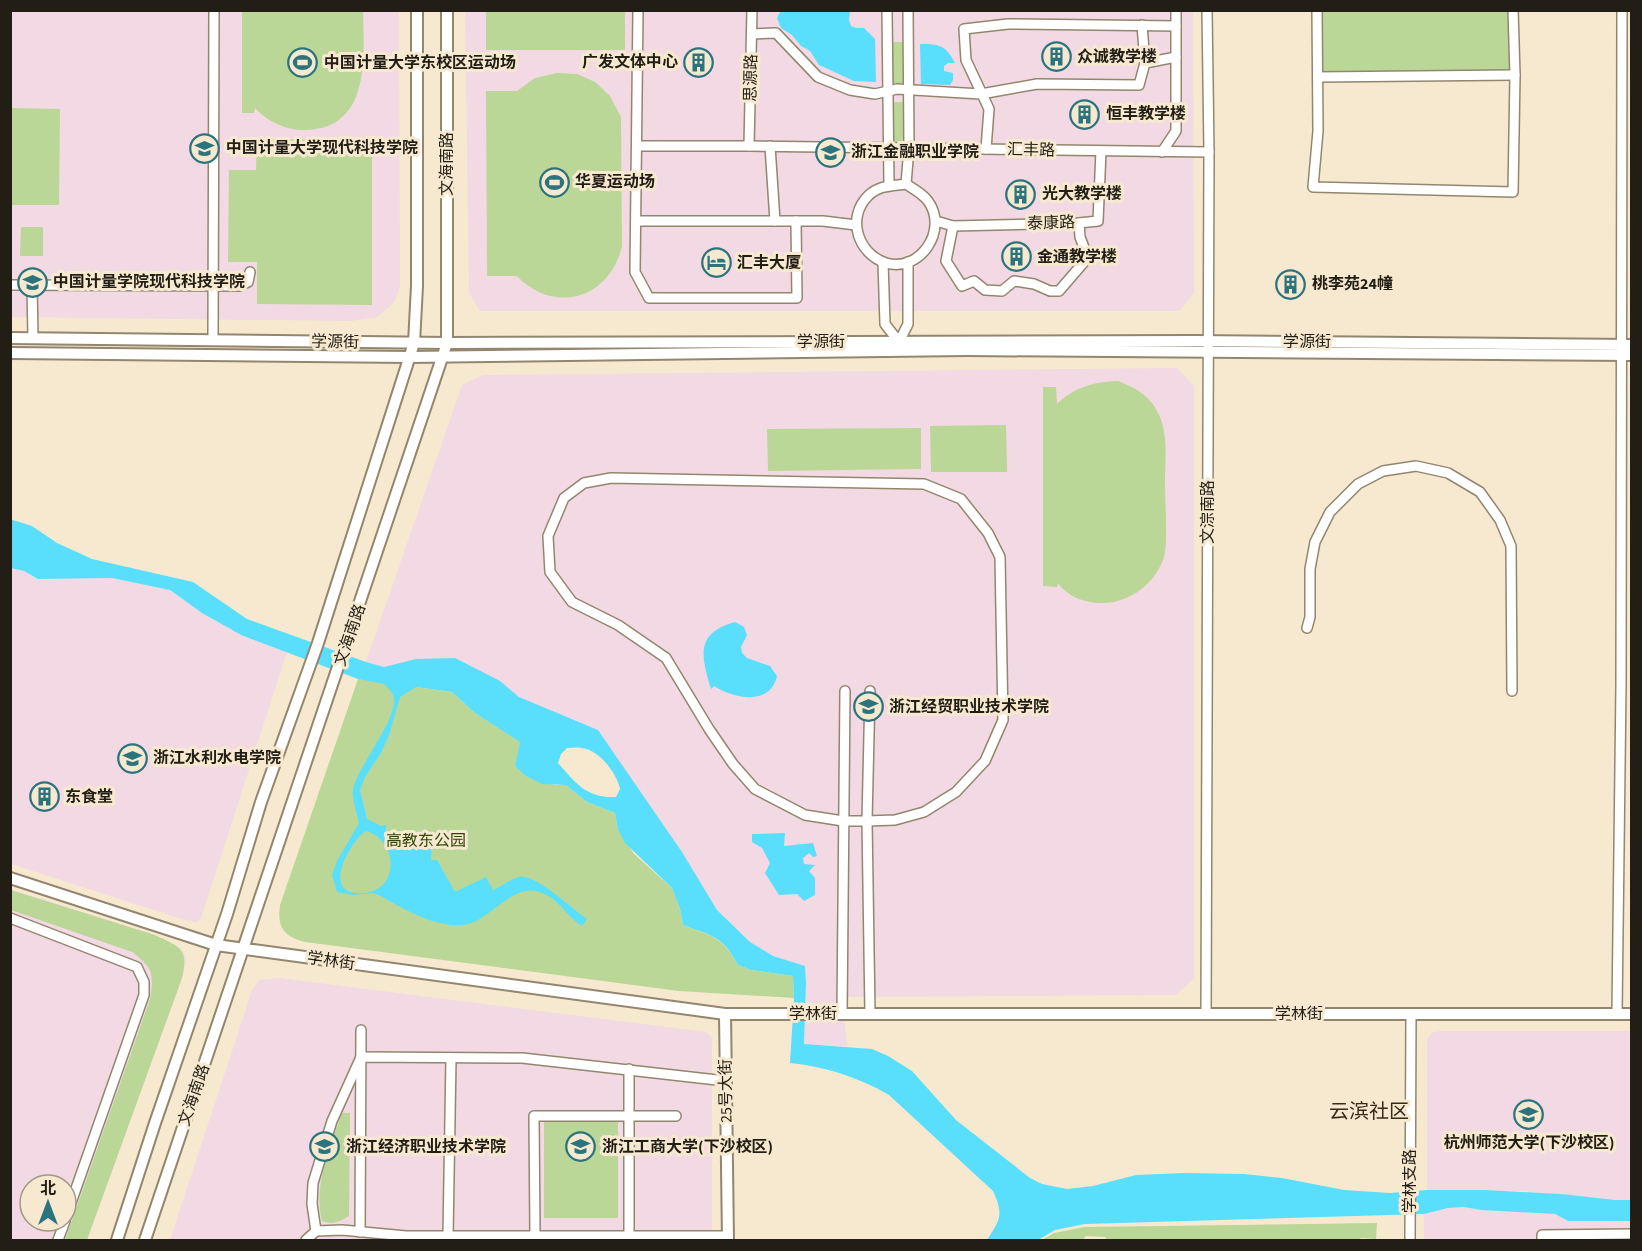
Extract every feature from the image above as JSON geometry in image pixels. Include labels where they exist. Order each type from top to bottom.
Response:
[{"type":"main road","name":"文海南路","points":[[117,1240],[216,945],[261,802],[318,643],[414,343],[417,285],[417,10]]},
{"type":"main road","name":"文海南路","points":[[145,1240],[345,653],[447,344],[447,10]]},
{"type":"main road","name":"学源街","points":[[10,338],[447,344],[899,342],[1627,350]]},
{"type":"main road","points":[[10,352],[410,357],[1209,347]]},
{"type":"main road","name":"学林街","points":[[10,878],[216,945],[725,1014],[1632,1014]]},
{"type":"main road","name":"25号大街","points":[[725,1014],[728,1238]]},
{"type":"street","points":[[213,340],[214,10]]},
{"type":"street","points":[[638,10],[635,272],[649,298],[797,298],[796,221]]},
{"type":"street","name":"思源路","points":[[749,146],[752,10]]},
{"type":"street","points":[[887,10],[889,185]]},
{"type":"street","points":[[906,184],[909,148],[908,10]]},
{"type":"street","points":[[1162,152],[1176,131],[1176,10]]},
{"type":"street","name":"文淙南路","points":[[1206,1014],[1209,347],[1207,10]]},
{"type":"street","points":[[1317,10],[1318,131],[1313,187],[1513,192],[1515,75],[1513,10]]},
{"type":"street","points":[[1617,10],[1632,11]]},
{"type":"street","points":[[1617,1014],[1627,350],[1622,11]]},
{"type":"street","points":[[986,149],[989,109],[966,60],[964,29],[1008,24],[1176,26]]},
{"type":"street","points":[[752,34],[776,33],[818,77],[850,90],[875,94],[897,89],[981,94],[1037,84],[1139,86],[1145,63],[1142,25]]},
{"type":"street","points":[[1145,63],[1176,57]]},
{"type":"street","points":[[1318,77],[1515,75]]},
{"type":"street","points":[[770,146],[775,221]]},
{"type":"street","name":"汇丰路","points":[[637,147],[770,146],[1209,152]]},
{"type":"street","name":"泰康路","points":[[936,221],[953,226],[1079,223],[1098,220],[1101,151]]},
{"type":"street","points":[[906,184],[921,193],[928,201],[936,221],[935,233],[931,244],[923,254],[901,264],[883,262],[867,252],[860,242],[856,225],[860,206],[878,189],[889,185],[906,184]]},
{"type":"street","points":[[636,221],[823,221],[856,225]]},
{"type":"street","points":[[953,226],[946,261],[962,285],[974,281],[985,290],[1002,291],[1014,281],[1034,284],[1050,291],[1059,291],[1084,262],[1085,250],[1080,237],[1079,223]]},
{"type":"street","points":[[883,262],[885,324],[899,342],[908,324],[908,262]]},
{"type":"street","points":[[10,285],[239,285],[248,282],[250,272]]},
{"type":"street","points":[[32,285],[33,338]]},
{"type":"street","points":[[1307,628],[1310,617],[1310,569],[1315,542],[1330,512],[1358,484],[1383,471],[1416,466],[1449,473],[1480,492],[1500,520],[1511,546],[1512,691]]},
{"type":"street","points":[[611,478],[924,484],[961,499],[988,533],[1000,557],[1003,720],[985,761],[956,792],[924,812],[895,820],[843,821],[805,815],[755,789],[709,729],[666,658],[618,625],[572,602],[550,572],[548,536],[564,498],[584,483],[611,478]]},
{"type":"street","points":[[1621,685],[1632,685]]},
{"type":"street","points":[[842,1014],[846,691]]},
{"type":"street","points":[[870,691],[867,821],[870,1014]]},
{"type":"street","points":[[10,918],[136,967],[144,982],[144,995],[78,1182]]},
{"type":"street","name":"学林支路","points":[[1410,1240],[1411,1014]]},
{"type":"street","points":[[360,1232],[361,1030]]},
{"type":"street","points":[[361,1058],[522,1058],[726,1081]]},
{"type":"street","points":[[316,1231],[312,1204],[313,1183],[332,1121],[361,1058]]},
{"type":"street","points":[[448,1236],[451,1058]]},
{"type":"street","points":[[629,1069],[629,1236]]},
{"type":"street","points":[[535,1236],[534,1116],[676,1116]]},
{"type":"street","points":[[306,1240],[316,1231],[342,1230],[406,1238],[448,1236],[728,1238]]},
{"type":"street","points":[[1542,1240],[1542,1235],[1632,1234]]},
{"type":"shaded area","name":"中国计量大学现代科技学院","points":[[11,11],[399,11],[400,286],[395,301],[378,317],[351,321],[11,317]]},
{"type":"shaded area","name":"浙江金融职业学院","points":[[465,11],[1193,11],[1194,293],[1180,311],[480,311],[469,293]]},
{"type":"shaded area","name":"浙江经贸职业技术学院","points":[[1177,368],[1194,386],[1194,978],[1176,995],[842,997],[847,1046],[804,1045],[805,966],[773,956],[750,942],[717,910],[682,852],[598,730],[519,697],[500,681],[416,659],[384,667],[366,662],[462,385],[483,375]]},
{"type":"shaded area","name":"浙江水利水电学院","points":[[10,568],[24,571],[38,579],[112,578],[170,590],[202,613],[240,635],[287,652],[201,918],[197,922],[11,864]]},
{"type":"shaded area","points":[[10,889],[155,935],[175,945],[184,953],[186,962],[87,1240],[11,1240]]},
{"type":"shaded area","points":[[280,978],[706,1032],[712,1037],[712,1240],[170,1240],[252,990],[259,980]]},
{"type":"shaded area","name":"杭州师范大学(下沙校区)","points":[[1440,1031],[1631,1031],[1631,1200],[1523,1191],[1427,1190],[1427,1040],[1431,1033]]},
{"type":"shaded area","points":[[1464,1207],[1555,1214],[1568,1221],[1631,1221],[1631,1240],[1424,1240],[1424,1214]]},
{"type":"green space","name":"中国计量大学东校区运动场","points":[[242,11],[363,11],[364,49],[359,88],[342,118],[326,127],[304,130],[290,129],[277,124],[255,108],[254,113],[242,113]]},
{"type":"green space","points":[[486,11],[625,11],[625,50],[486,50]]},
{"type":"green space","points":[[1321,11],[1510,11],[1510,71],[1321,73]]},
{"type":"green space","points":[[891,42],[905,42],[905,83],[891,84]]},
{"type":"green space","name":"华夏运动场","points":[[557,73],[577,74],[595,82],[610,96],[621,117],[622,246],[616,264],[606,279],[579,296],[563,298],[547,295],[532,288],[517,276],[487,276],[486,91],[517,91],[535,78]]},
{"type":"green space","points":[[891,102],[906,102],[906,144],[891,144]]},
{"type":"green space","points":[[11,108],[60,109],[59,205],[11,205]]},
{"type":"green space","points":[[257,139],[372,140],[372,305],[257,304],[257,262],[228,262],[229,170],[256,170]]},
{"type":"green space","points":[[21,227],[43,227],[43,256],[20,256]]},
{"type":"green space","points":[[1118,381],[1135,389],[1150,400],[1161,419],[1166,446],[1165,551],[1160,567],[1154,576],[1132,596],[1112,602],[1095,603],[1072,595],[1058,583],[1057,587],[1043,586],[1043,387],[1056,387],[1057,404],[1070,393],[1085,386]]},
{"type":"green space","points":[[1006,425],[1007,472],[931,472],[930,426]]},
{"type":"green space","points":[[921,428],[921,469],[768,471],[767,429]]},
{"type":"green space","name":"高教东公园","points":[[358,679],[452,692],[475,713],[521,742],[515,766],[554,785],[566,785],[587,802],[615,813],[618,830],[634,854],[672,888],[683,925],[722,943],[738,965],[751,970],[793,976],[794,998],[679,991],[305,942],[291,937],[281,925],[280,905]]},
{"type":"green space","points":[[11,890],[155,935],[176,946],[183,954],[182,978],[87,1240],[65,1240],[67,1233],[78,1233],[78,1203],[150,999],[152,977],[144,962],[132,952],[11,910]]},
{"type":"green space","points":[[342,1113],[350,1113],[349,1216],[329,1223],[322,1221],[321,1180]]},
{"type":"green space","points":[[544,1122],[618,1122],[618,1218],[544,1218]]},
{"type":"green space","points":[[1377,1223],[1376,1239],[1361,1238],[1359,1240],[1108,1240],[1105,1237],[1086,1236],[1083,1240],[1042,1240],[1054,1233],[1085,1227]]},
{"type":"water","points":[[781,10],[850,11],[851,26],[864,28],[875,39],[876,82],[854,81],[819,65],[810,51],[781,28],[777,18]]},
{"type":"water","points":[[920,44],[937,45],[948,52],[955,63],[948,63],[944,66],[944,71],[953,73],[950,85],[921,84]]},
{"type":"water","points":[[10,519],[32,526],[57,543],[92,559],[193,582],[247,619],[366,662],[384,667],[416,659],[455,658],[500,681],[519,697],[598,730],[682,852],[717,910],[750,942],[773,956],[805,966],[804,1044],[872,1049],[888,1056],[912,1071],[956,1120],[1030,1178],[1042,1184],[1067,1189],[1093,1186],[1136,1175],[1244,1174],[1282,1178],[1344,1190],[1390,1193],[1427,1190],[1485,1190],[1631,1200],[1631,1221],[1568,1221],[1555,1214],[1464,1207],[1424,1214],[1085,1224],[1055,1230],[1038,1240],[987,1240],[999,1217],[999,1206],[993,1191],[889,1095],[841,1074],[790,1063],[793,976],[751,970],[738,965],[722,942],[683,925],[672,888],[625,843],[618,830],[615,813],[587,802],[566,785],[542,784],[526,776],[515,766],[520,742],[475,713],[452,692],[416,687],[400,697],[389,735],[360,790],[367,819],[381,826],[386,825],[386,841],[432,840],[431,860],[437,860],[455,892],[486,877],[493,890],[516,878],[526,877],[544,886],[587,919],[582,926],[556,901],[535,891],[519,893],[474,922],[463,925],[450,925],[425,918],[372,893],[353,895],[337,892],[332,875],[337,861],[359,823],[353,790],[356,780],[391,716],[394,704],[392,694],[384,684],[358,679],[241,635],[202,613],[170,590],[112,578],[38,579],[24,571],[11,568]],"holes":[[[567,748],[588,750],[601,758],[618,783],[620,789],[616,797],[597,795],[577,783],[558,763],[561,754]],[[366,831],[378,837],[386,846],[390,857],[390,868],[387,878],[380,887],[370,892],[355,893],[345,889],[341,883],[341,873],[348,853]]]},
{"type":"water","points":[[735,622],[744,627],[747,635],[741,647],[742,653],[747,658],[770,666],[777,676],[773,686],[759,696],[731,694],[714,686],[711,689],[705,666],[704,647],[713,632]]},
{"type":"water","points":[[785,833],[784,846],[813,843],[817,856],[813,857],[809,853],[803,858],[804,864],[815,865],[809,871],[815,878],[815,895],[804,901],[797,894],[779,895],[765,873],[770,863],[762,848],[752,842],[752,834]]},
{"type":"place","name":"众诚教学楼","points":[[1056,57]]},
{"type":"place","name":"广发文体中心","points":[[699,62]]},
{"type":"place","name":"中国计量大学东校区运动场","points":[[303,63]]},
{"type":"place","name":"恒丰教学楼","points":[[1085,114]]},
{"type":"place","name":"中国计量大学现代科技学院","points":[[205,148]]},
{"type":"place","name":"浙江金融职业学院","points":[[830,152]]},
{"type":"place","name":"华夏运动场","points":[[554,182]]},
{"type":"place","name":"光大教学楼","points":[[1021,194]]},
{"type":"place","name":"金通教学楼","points":[[1016,257]]},
{"type":"place","name":"汇丰大厦","points":[[716,263]]},
{"type":"place","name":"中国计量学院现代科技学院","points":[[32,282]]},
{"type":"place","name":"桃李苑24幢","points":[[1291,284]]},
{"type":"place","name":"浙江经贸职业技术学院","points":[[868,707]]},
{"type":"place","name":"浙江水利水电学院","points":[[132,758]]},
{"type":"place","name":"东食堂","points":[[44,797]]},
{"type":"place","name":"杭州师范大学(下沙校区)","points":[[1529,1115]]},
{"type":"place","name":"浙江经济职业技术学院","points":[[325,1147]]},
{"type":"place","name":"浙江工商大学(下沙校区)","points":[[581,1147]]},
{"type":"district","name":"云滨社区","points":[[1369,1112]]}]
